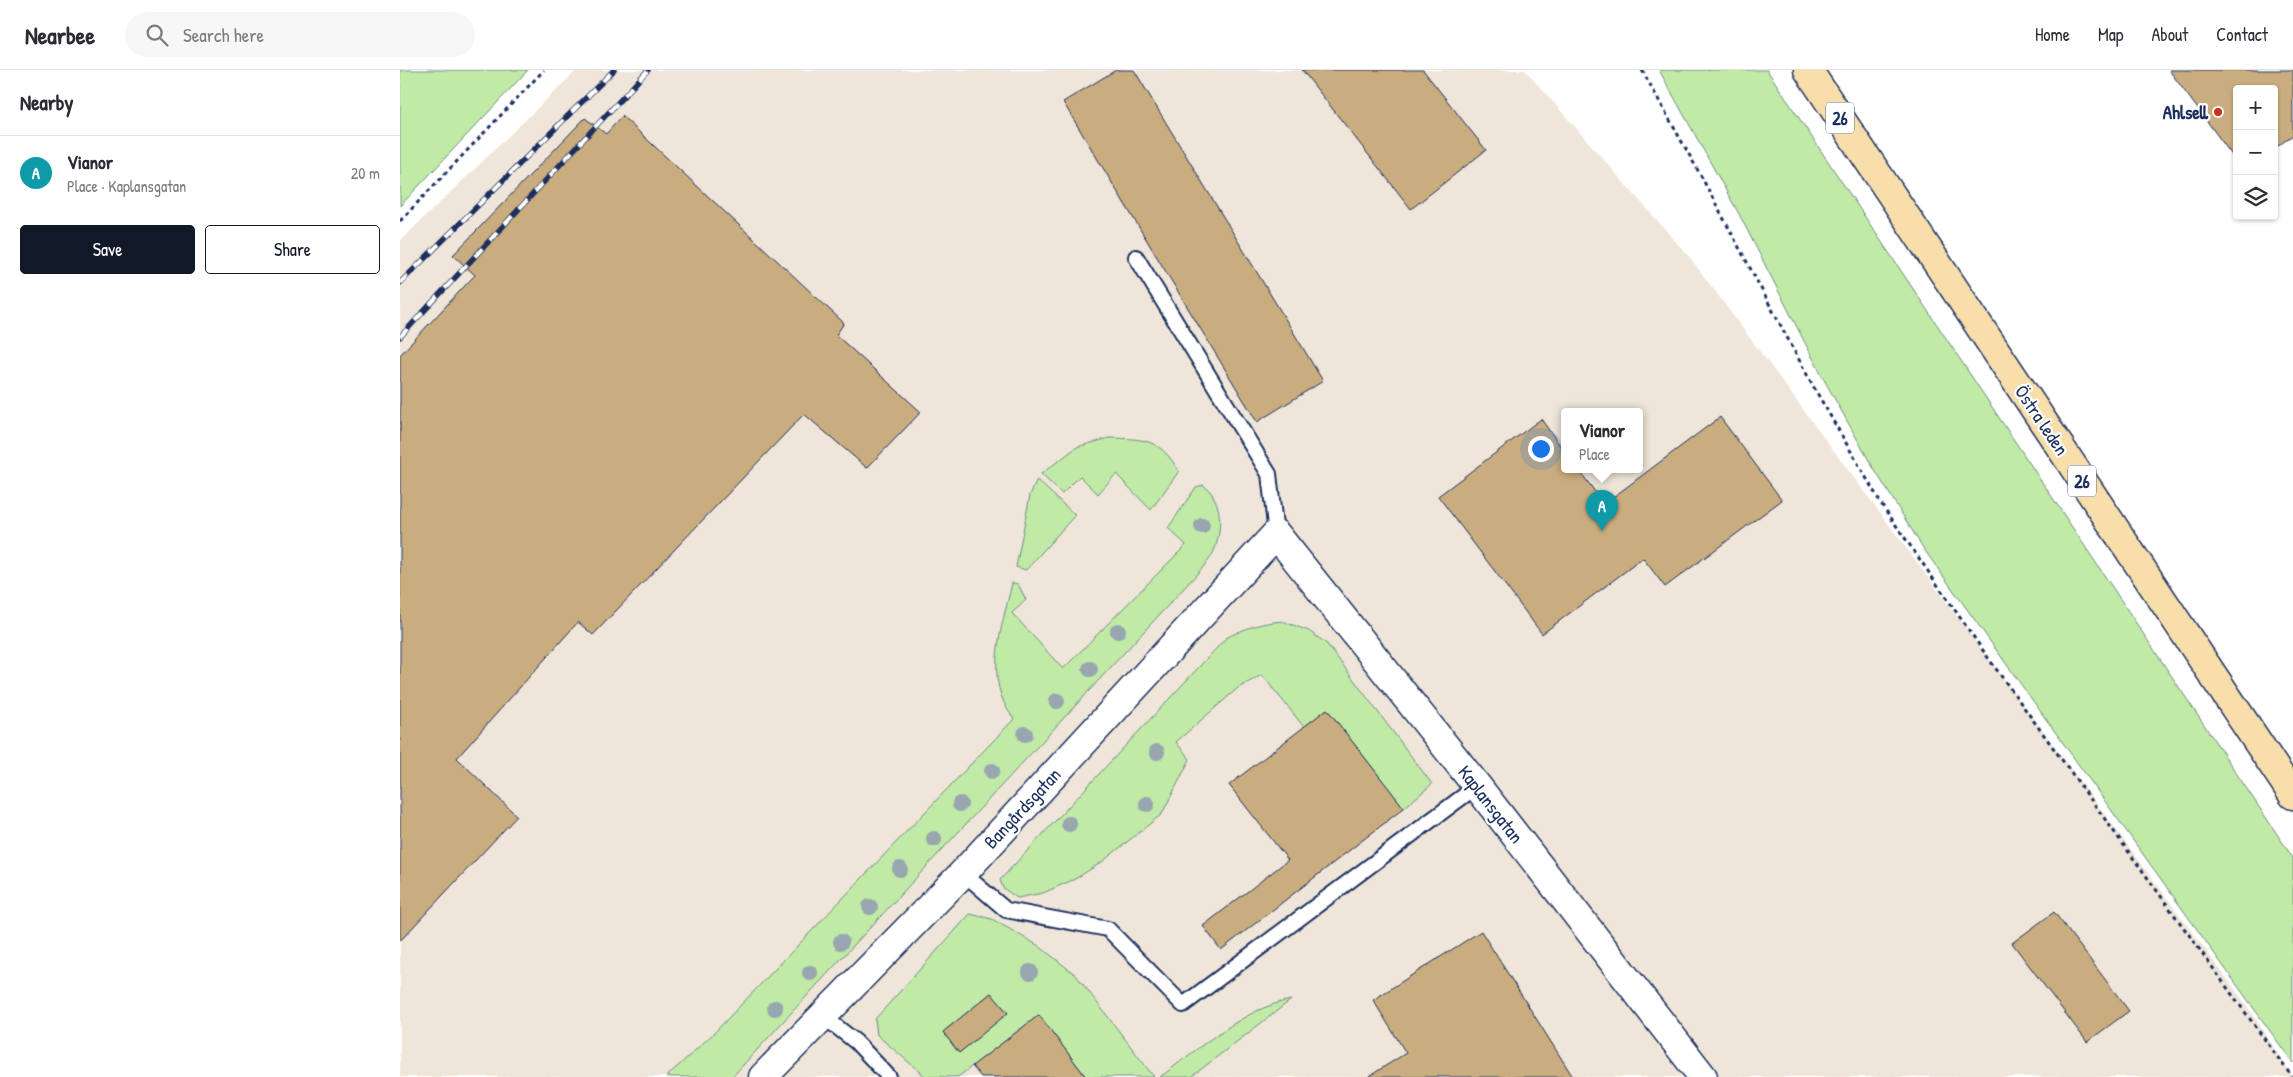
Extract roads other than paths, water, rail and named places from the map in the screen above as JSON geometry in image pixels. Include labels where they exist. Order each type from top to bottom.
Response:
[{"type":"highway","name":"Östra leden","points":[[1808,70],[2293,795]]},
{"type":"street","name":"Kaplansgatan","points":[[1276,534],[1477,786],[1703,1077]]},
{"type":"street","name":"Bangårdsgatan","points":[[763,1077],[963,873],[1276,534]]},
{"type":"lane","points":[[1136,257],[1269,474],[1276,534]]},
{"type":"lane","points":[[963,873],[1006,910],[1108,929],[1183,1005],[1441,815],[1477,786]]},
{"type":"lane","points":[[823,1016],[856,1042],[889,1077]]},
{"type":"railway","points":[[400,283],[614,70]]},
{"type":"railway","points":[[400,337],[648,70]]},
{"type":"place","name":"Ahlsell","points":[[2218,112]]},
{"type":"place","name":"Vianor","points":[[1602,531]]}]
